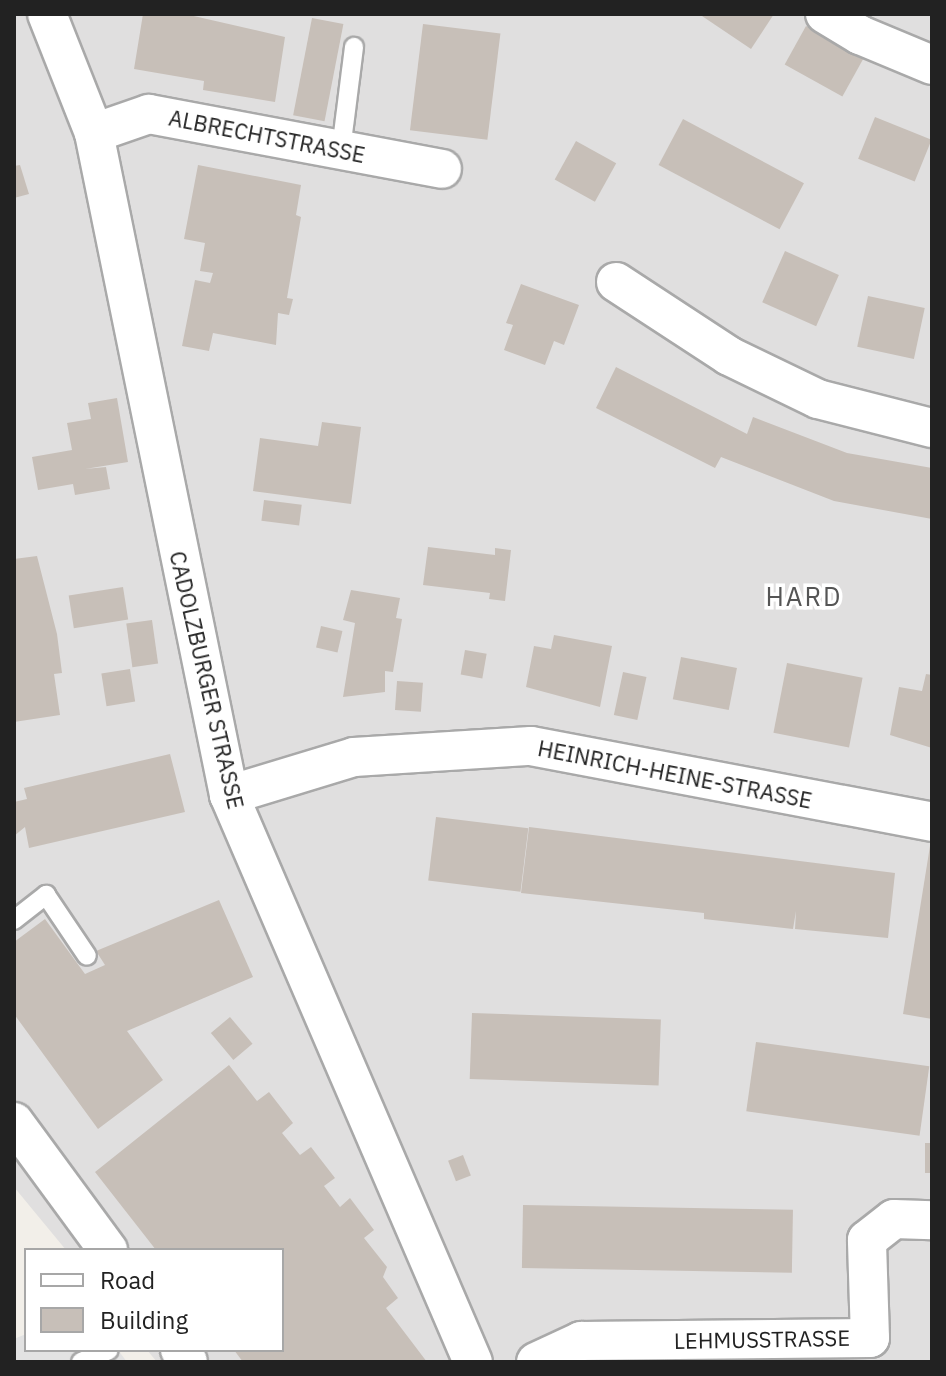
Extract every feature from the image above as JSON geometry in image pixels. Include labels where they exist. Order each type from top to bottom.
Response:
[{"type":"street","name":"CADOLZBURGER STRASSE","points":[[47,14],[94,133],[229,795],[473,1362]]},
{"type":"street","points":[[825,14],[860,35],[932,65]]},
{"type":"street","name":"ALBRECHTSTRASSE","points":[[94,133],[149,114],[442,169]]},
{"type":"street","points":[[616,282],[729,356],[818,399],[932,428]]},
{"type":"street","name":"HEINRICH-HEINE-STRASSE","points":[[229,795],[354,757],[531,746],[932,822]]},
{"type":"street","points":[[14,1122],[107,1248]]},
{"type":"street","name":"LEHMUSSTRASSE","points":[[536,1362],[581,1341],[870,1338],[867,1240],[894,1219],[932,1220]]},
{"type":"lane","points":[[341,150],[354,47]]},
{"type":"lane","points":[[14,920],[46,895],[87,956]]},
{"type":"lane","points":[[81,1362],[104,1352]]},
{"type":"shaded area","points":[[14,14],[932,14],[932,1362],[157,1362],[149,1352],[284,1352],[284,1248],[64,1248],[14,1187]]},
{"type":"shaded area","points":[[24,1335],[24,1352],[120,1352],[127,1362],[14,1362],[14,1339]]},
{"type":"building","points":[[143,14],[185,14],[285,37],[275,102],[203,90],[204,81],[134,69]]},
{"type":"building","points":[[699,14],[774,14],[751,49]]},
{"type":"building","points":[[312,18],[343,24],[325,121],[293,115]]},
{"type":"building","points":[[423,24],[500,34],[487,140],[410,130]]},
{"type":"building","points":[[806,26],[864,58],[842,96],[785,64]]},
{"type":"building","points":[[875,117],[932,140],[915,182],[858,159]]},
{"type":"building","points":[[683,119],[804,183],[780,229],[659,165]]},
{"type":"building","points":[[576,141],[616,163],[595,202],[555,179]]},
{"type":"building","points":[[20,165],[29,194],[14,198],[14,166]]},
{"type":"building","points":[[198,165],[301,185],[296,215],[301,217],[287,298],[293,299],[289,315],[278,313],[276,345],[213,333],[209,351],[182,346],[195,280],[210,283],[213,273],[200,271],[205,243],[184,239]]},
{"type":"building","points":[[785,251],[839,275],[816,326],[762,302]]},
{"type":"building","points":[[521,284],[579,305],[564,345],[554,341],[545,365],[504,350],[513,325],[506,323]]},
{"type":"building","points":[[868,296],[925,308],[914,359],[857,347]]},
{"type":"building","points":[[616,367],[747,434],[753,417],[847,453],[932,468],[932,519],[834,501],[721,457],[715,468],[596,408]]},
{"type":"building","points":[[117,398],[128,462],[85,469],[106,467],[110,489],[75,495],[73,484],[38,490],[32,457],[72,450],[67,423],[91,419],[88,403]]},
{"type":"building","points":[[322,422],[361,427],[351,504],[253,491],[260,438],[318,446]]},
{"type":"building","points":[[264,500],[302,505],[299,525],[261,521]]},
{"type":"building","points":[[428,547],[495,555],[495,548],[511,550],[505,601],[489,599],[490,593],[423,585]]},
{"type":"building","points":[[37,556],[57,634],[62,673],[54,674],[60,715],[14,722],[14,559]]},
{"type":"building","points":[[123,587],[128,620],[74,628],[69,596]]},
{"type":"building","points":[[351,590],[400,598],[396,618],[402,619],[393,672],[385,671],[385,692],[343,697],[355,623],[343,620]]},
{"type":"building","points":[[152,620],[158,664],[132,667],[126,624]]},
{"type":"building","points":[[321,626],[342,631],[337,652],[316,647]]},
{"type":"building","points":[[554,635],[612,646],[600,707],[526,687],[534,646],[551,649]]},
{"type":"building","points":[[465,650],[487,654],[482,678],[461,675]]},
{"type":"building","points":[[681,657],[737,668],[729,710],[673,699]]},
{"type":"building","points":[[787,663],[863,678],[849,747],[773,733]]},
{"type":"building","points":[[130,669],[135,702],[107,706],[101,674]]},
{"type":"building","points":[[623,672],[646,677],[637,720],[614,715]]},
{"type":"building","points":[[926,674],[932,675],[932,748],[890,735],[899,687],[922,691]]},
{"type":"building","points":[[397,681],[423,683],[421,712],[395,710]]},
{"type":"building","points":[[170,754],[185,812],[29,848],[25,827],[14,836],[14,802],[27,799],[24,788]]},
{"type":"building","points":[[436,817],[528,828],[521,892],[428,881]]},
{"type":"building","points":[[529,827],[895,873],[888,938],[795,929],[796,911],[793,929],[704,919],[704,913],[521,893]]},
{"type":"building","points":[[932,846],[932,1019],[903,1014]]},
{"type":"building","points":[[219,900],[253,977],[127,1031],[163,1080],[98,1129],[14,1014],[14,942],[45,919],[85,974],[105,965],[96,951]]},
{"type":"building","points":[[472,1013],[661,1020],[659,1086],[470,1079]]},
{"type":"building","points":[[230,1017],[252,1044],[233,1060],[211,1033]]},
{"type":"building","points":[[756,1042],[929,1066],[920,1136],[746,1111]]},
{"type":"building","points":[[229,1065],[257,1101],[269,1092],[293,1123],[282,1133],[300,1155],[311,1147],[335,1178],[324,1186],[340,1207],[350,1198],[374,1230],[364,1238],[387,1267],[383,1277],[398,1298],[386,1308],[427,1362],[243,1362],[236,1352],[284,1352],[284,1248],[154,1248],[95,1172]]},
{"type":"building","points":[[925,1143],[932,1143],[932,1173],[925,1173]]},
{"type":"building","points":[[463,1155],[471,1176],[456,1181],[448,1161]]},
{"type":"building","points":[[523,1205],[793,1210],[792,1273],[522,1268]]},
{"type":"district","name":"HARD","points":[[804,597]]}]
